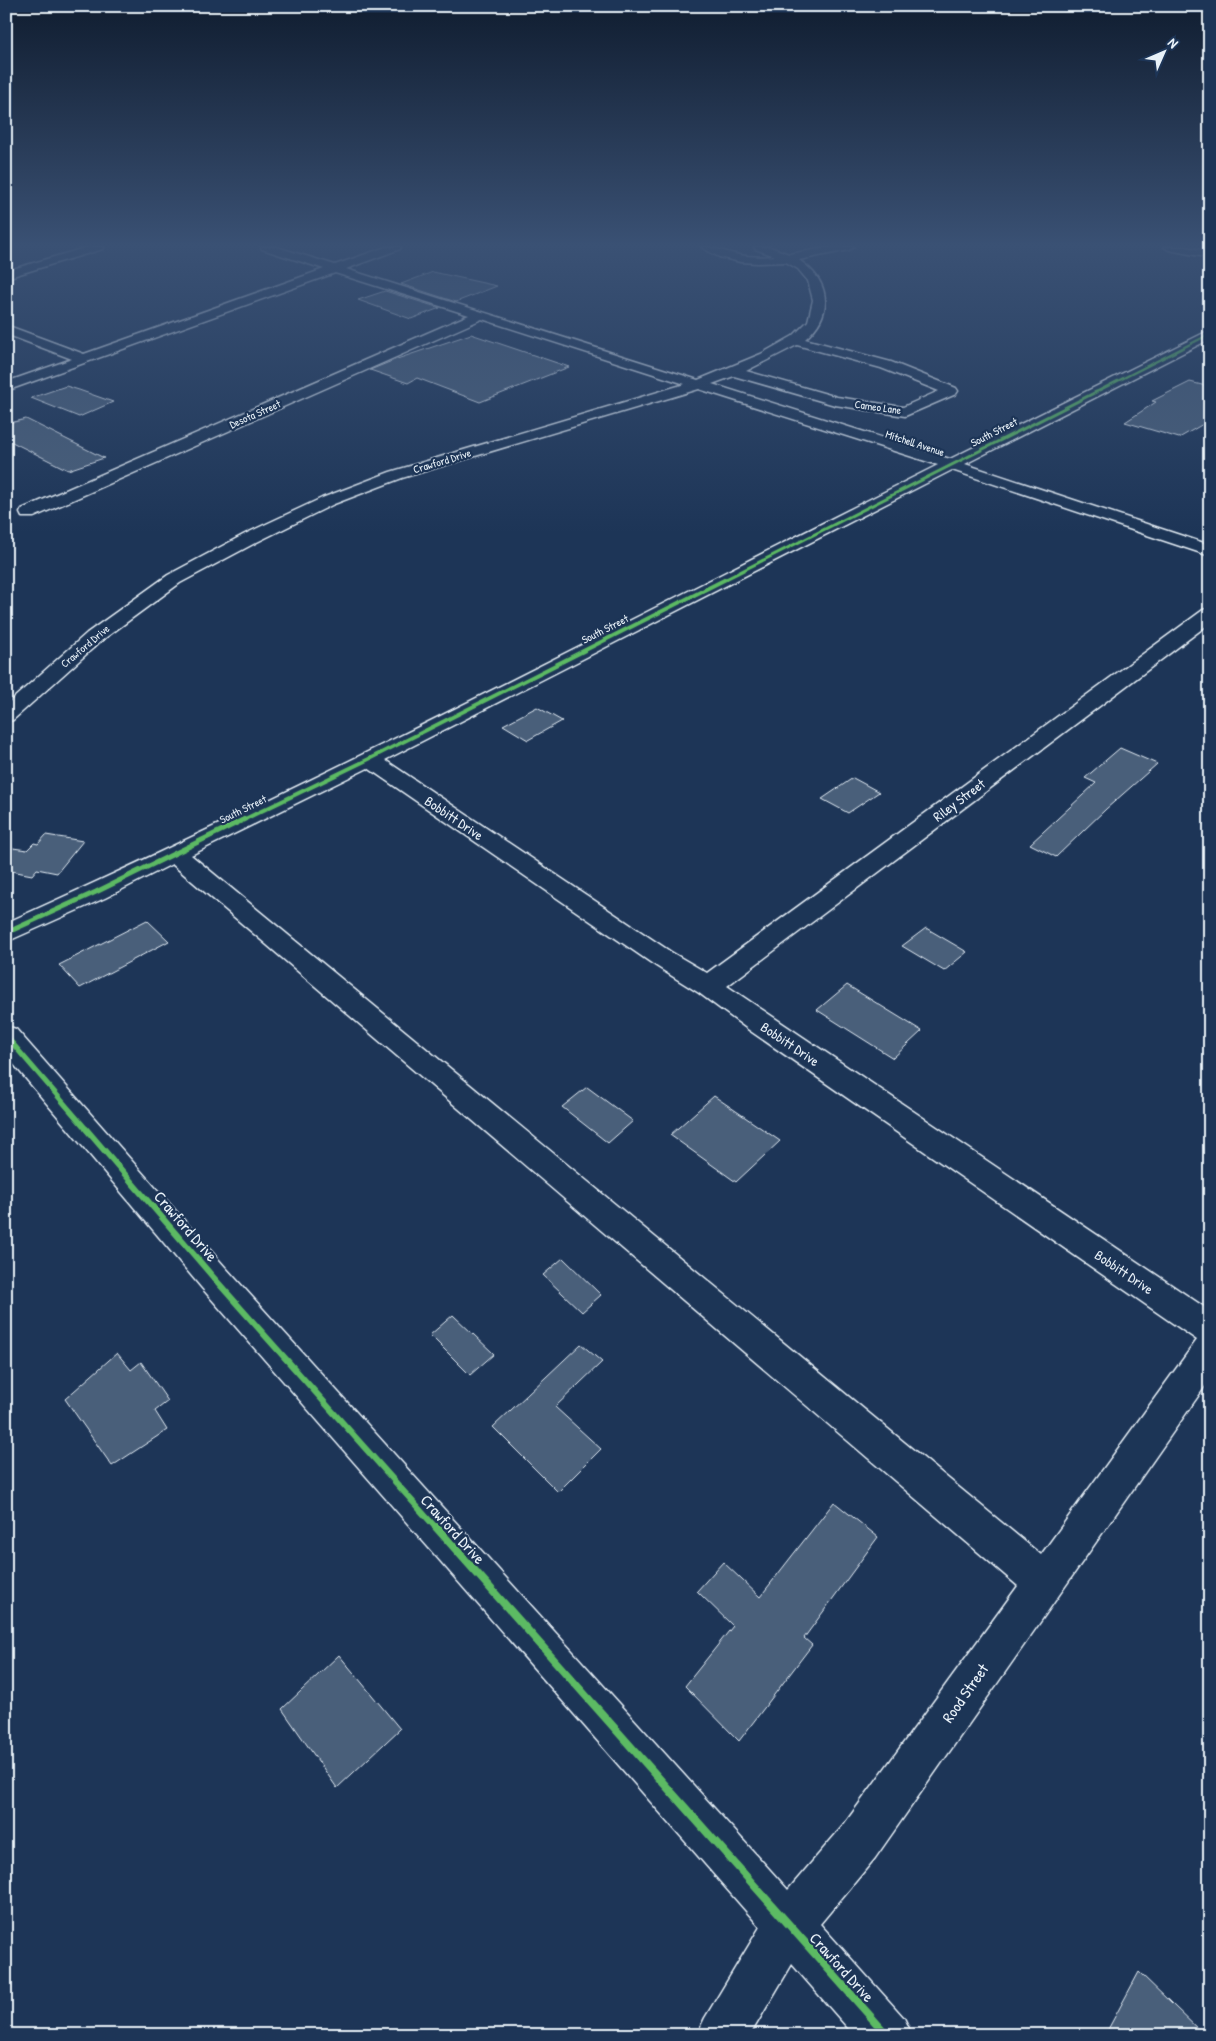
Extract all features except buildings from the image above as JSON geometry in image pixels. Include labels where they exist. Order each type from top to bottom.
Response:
[{"type":"street","points":[[40,342],[84,359]]},
{"type":"street","points":[[6,387],[130,342]]},
{"type":"street","name":"Desota Street","points":[[28,513],[419,342]]},
{"type":"street","name":"Mitchell Avenue","points":[[567,342],[951,465],[1210,551]]},
{"type":"street","name":"Crawford Drive","points":[[6,716],[94,637],[174,579],[251,538],[328,501],[396,475],[699,384],[732,371],[790,342]]},
{"type":"street","name":"Cameo Lane","points":[[732,371],[835,400],[905,412],[951,391],[886,365],[803,342]]},
{"type":"street","name":"South Street","points":[[6,933],[175,854],[369,759],[951,465],[1193,350],[1201,342]]},
{"type":"street","name":"Riley Street","points":[[708,986],[1210,614]]},
{"type":"street","name":"Bobbitt Drive","points":[[369,759],[662,958],[708,986],[759,1023],[1210,1330]]},
{"type":"street","points":[[175,854],[1044,1583]]},
{"type":"street","name":"Crawford Drive","points":[[6,1036],[213,1277],[788,1926],[887,2035]]},
{"type":"street","name":"Rood Street","points":[[722,2035],[788,1926],[859,1842],[1210,1350]]},
{"type":"cycle path","points":[[6,933],[96,892],[369,759],[1194,342]]},
{"type":"cycle path","points":[[6,1036],[213,1277],[887,2035]]}]
